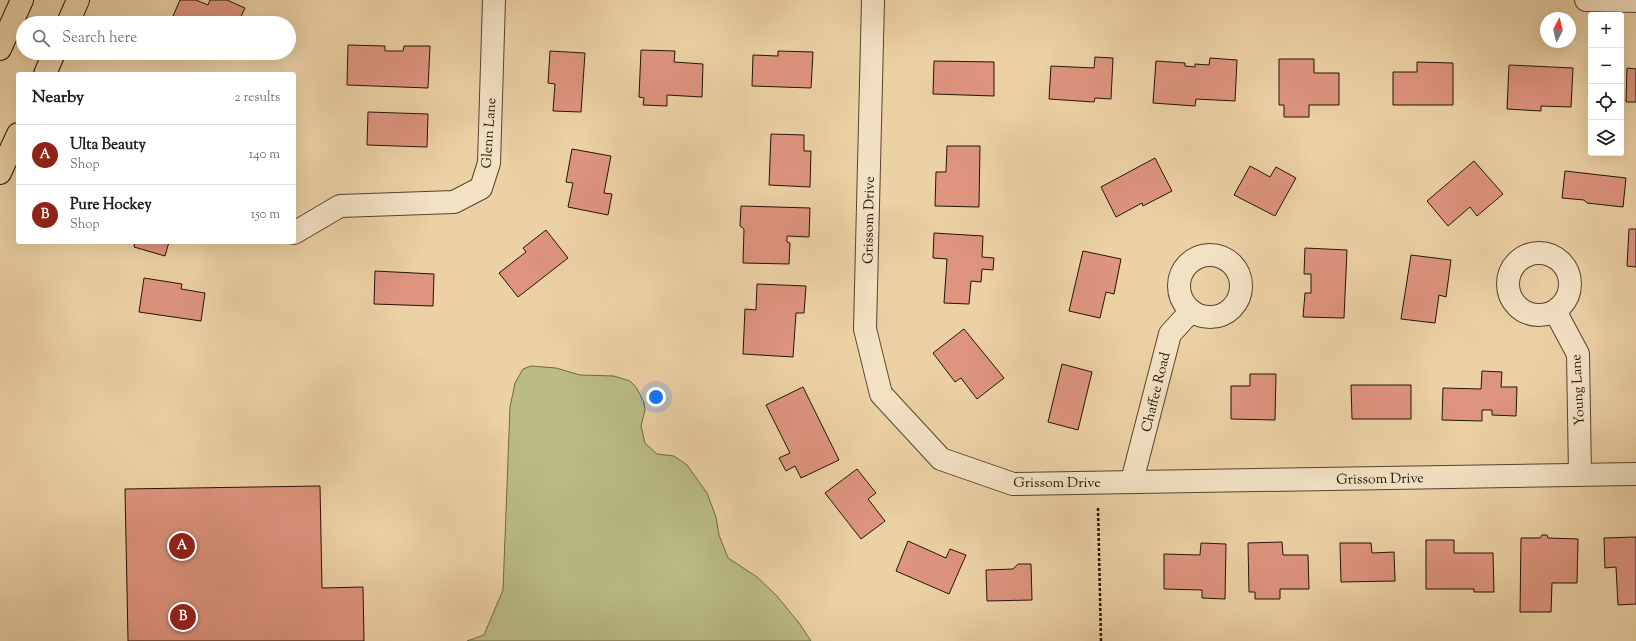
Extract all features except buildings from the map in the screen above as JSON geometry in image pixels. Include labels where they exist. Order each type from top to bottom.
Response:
[{"type":"main road","points":[[0,49],[22,0]]},
{"type":"main road","points":[[71,16],[78,0]]},
{"type":"main road","points":[[46,72],[51,60]]},
{"type":"main road","points":[[0,174],[16,138]]},
{"type":"street","name":"Glenn Lane","points":[[296,232],[340,206],[454,202],[481,188],[489,163],[494,0]]},
{"type":"street","name":"Grissom Drive","points":[[873,0],[865,329],[881,394],[941,459],[1013,484],[1636,474]]},
{"type":"street","points":[[1586,0],[1636,1]]},
{"type":"street","name":"Chaffee Road","points":[[1132,481],[1170,334],[1191,311]]},
{"type":"street","name":"Young Lane","points":[[1554,311],[1578,354],[1580,475]]},
{"type":"path","points":[[1098,508],[1101,641]]},
{"type":"green space","points":[[531,366],[556,368],[580,375],[614,376],[630,381],[636,387],[644,402],[645,410],[641,426],[645,443],[657,454],[674,456],[687,465],[707,493],[716,517],[719,535],[728,558],[757,577],[776,595],[799,623],[811,641],[467,641],[484,635],[503,590],[510,407],[515,383],[523,369]]},
{"type":"place","name":"Ulta Beauty","points":[[182,546]]},
{"type":"place","name":"Pure Hockey","points":[[183,617]]}]
